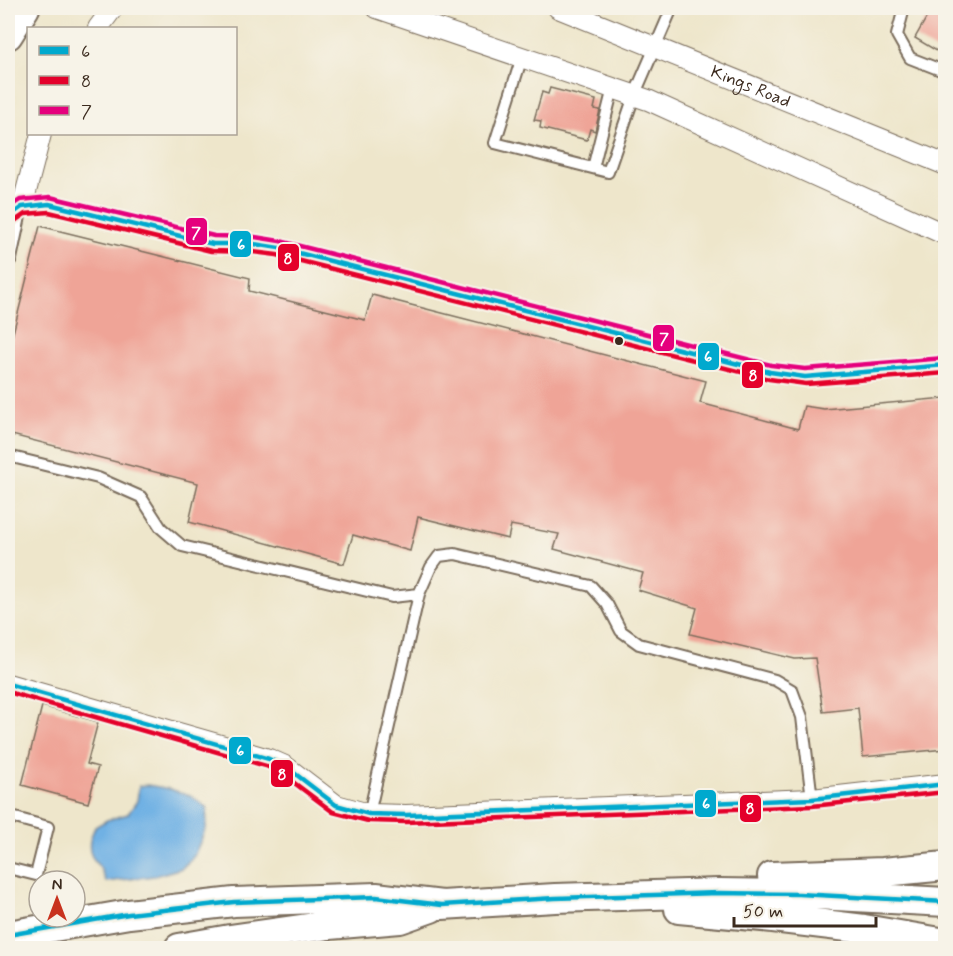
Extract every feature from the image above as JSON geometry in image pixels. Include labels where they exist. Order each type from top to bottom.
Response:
[{"type":"main road","points":[[8,35],[25,8]]},
{"type":"main road","points":[[555,898],[726,878],[883,872],[945,866]]},
{"type":"main road","points":[[8,935],[129,914],[234,902],[376,897],[442,905],[555,898],[719,893],[799,894],[945,902]]},
{"type":"main road","points":[[555,898],[773,918],[864,929],[945,943]]},
{"type":"main road","points":[[179,948],[329,925],[400,919],[442,905]]},
{"type":"street","points":[[99,27],[113,8]]},
{"type":"street","points":[[377,8],[634,96],[945,235]]},
{"type":"street","name":"Kings Road","points":[[558,8],[945,165]]},
{"type":"street","points":[[15,212],[41,135]]},
{"type":"street","points":[[8,684],[269,759],[285,766],[336,805],[369,814],[406,815],[812,799],[945,784]]},
{"type":"lane","points":[[522,57],[495,143],[608,172],[634,96],[672,8]]},
{"type":"lane","points":[[903,8],[897,35],[910,58],[945,72]]},
{"type":"lane","points":[[593,168],[613,88]]},
{"type":"lane","points":[[8,263],[11,259],[15,212],[50,204],[213,244],[254,244],[279,248],[771,372],[805,377],[945,364]]},
{"type":"lane","points":[[8,456],[98,478],[141,497],[161,528],[182,546],[392,597],[419,594]]},
{"type":"lane","points":[[369,814],[419,594],[431,567],[439,556],[455,554],[591,586],[607,604],[621,631],[639,644],[775,680],[792,690],[802,717],[812,799]]},
{"type":"lane","points":[[8,816],[48,827],[36,874],[8,868]]},
{"type":"water","points":[[147,785],[191,796],[207,808],[206,828],[194,856],[182,868],[154,876],[106,882],[90,851],[93,831],[95,827],[107,820],[128,814],[137,801],[139,786]]},
{"type":"building","points":[[932,8],[945,8],[945,56],[915,38]]},
{"type":"building","points":[[550,88],[596,100],[594,109],[600,110],[595,131],[590,129],[587,140],[540,128],[541,121],[534,120],[542,92],[548,94]]},
{"type":"building","points":[[40,226],[250,278],[249,291],[365,320],[372,295],[706,381],[700,403],[798,429],[804,406],[824,409],[945,398],[945,749],[863,757],[858,708],[823,712],[815,658],[795,659],[690,634],[697,608],[638,590],[643,573],[554,549],[559,534],[511,525],[508,539],[418,517],[410,551],[353,535],[344,564],[189,522],[198,483],[8,434],[8,353]]},
{"type":"building","points":[[42,706],[98,722],[87,764],[98,767],[88,803],[22,785]]},
{"type":"transit line","name":"7","points":[[8,208],[20,200],[50,197],[214,236],[255,237],[280,241],[771,365],[805,369],[945,358]]},
{"type":"transit line","name":"6","points":[[8,217],[22,207],[49,204],[213,244],[254,244],[279,248],[770,372],[805,377],[946,365]]},
{"type":"transit line","name":"8","points":[[12,223],[25,214],[49,212],[211,251],[277,255],[769,379],[806,384],[946,373]]},
{"type":"transit line","name":"6","points":[[8,684],[269,759],[285,766],[336,805],[369,814],[406,815],[812,799],[946,784]]},
{"type":"transit line","name":"8","points":[[8,692],[266,766],[281,773],[333,812],[368,821],[406,822],[812,806],[946,792]]},
{"type":"transit line","name":"6","points":[[8,935],[129,914],[234,902],[376,897],[442,905],[555,898],[719,893],[799,894],[946,902]]}]
